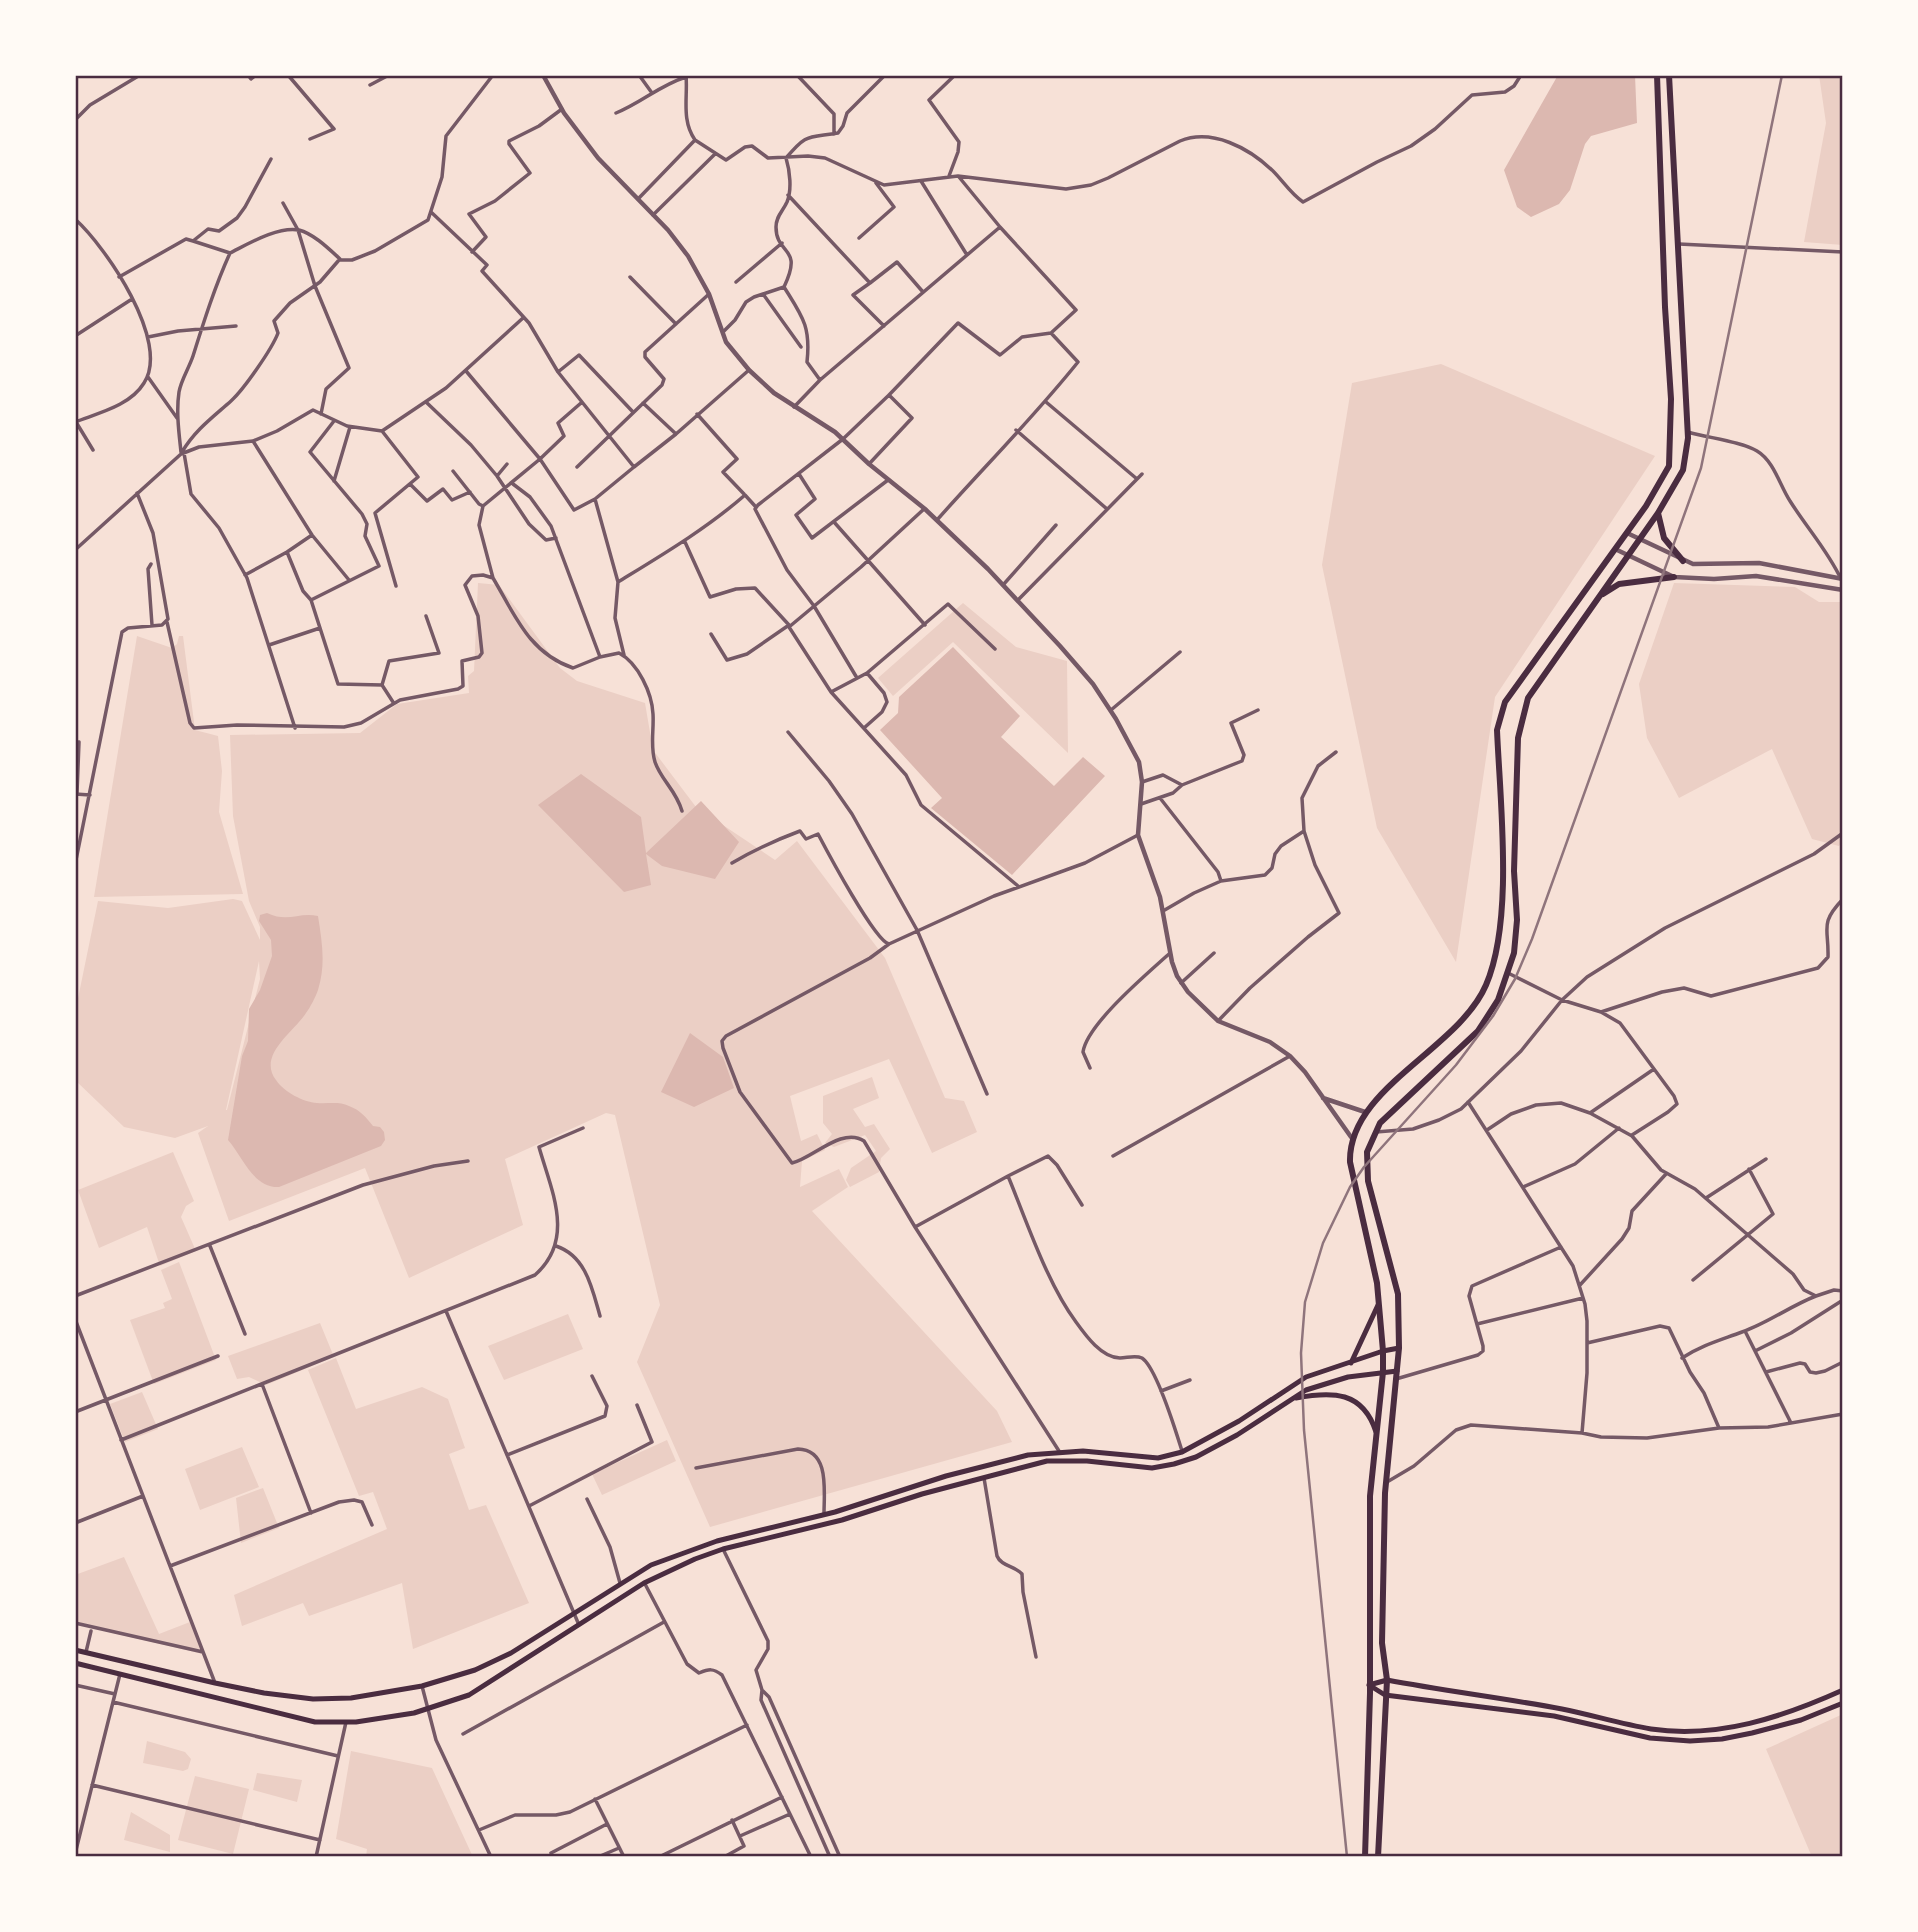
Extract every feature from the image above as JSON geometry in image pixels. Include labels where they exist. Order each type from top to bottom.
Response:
[{"type":"highway","points":[[1364,1857],[1369,1685],[1370,1496],[1383,1351],[1380,1300],[1350,1162],[1352,1137],[1365,1112],[1452,1030],[1485,986],[1497,946],[1501,896],[1497,730],[1501,711],[1535,658],[1646,506],[1669,466],[1671,399],[1657,75]]},
{"type":"highway","points":[[1378,1857],[1387,1680],[1381,1643],[1387,1482],[1399,1348],[1398,1294],[1366,1171],[1367,1152],[1374,1132],[1386,1116],[1478,1031],[1498,1000],[1514,953],[1517,920],[1514,871],[1518,738],[1528,698],[1640,540],[1683,470],[1687,432],[1669,75]]},
{"type":"highway","points":[[1658,513],[1664,538],[1683,561]]},
{"type":"highway","points":[[1595,600],[1609,588],[1619,584],[1674,577]]},
{"type":"main road","points":[[1351,1363],[1380,1300]]},
{"type":"main road","points":[[75,1650],[264,1693],[332,1699],[422,1686],[475,1671],[511,1653],[651,1565],[716,1541],[824,1514],[946,1476],[1028,1455],[1083,1451],[1158,1458],[1182,1452],[1239,1421],[1306,1377],[1399,1348]]},
{"type":"main road","points":[[75,1663],[314,1722],[346,1722],[427,1709],[470,1695],[645,1583],[723,1549],[842,1520],[984,1476],[1047,1461],[1087,1461],[1152,1468],[1174,1464],[1196,1457],[1306,1390],[1348,1377],[1383,1372],[1397,1375]]},
{"type":"main road","points":[[1295,1398],[1321,1394],[1343,1396],[1362,1407],[1376,1432]]},
{"type":"main road","points":[[1369,1685],[1387,1680],[1562,1709],[1652,1729],[1681,1730],[1716,1730],[1755,1722],[1798,1711],[1843,1690]]},
{"type":"main road","points":[[1369,1685],[1385,1695],[1554,1716],[1650,1738],[1690,1741],[1722,1739],[1752,1733],[1801,1720],[1843,1703]]},
{"type":"street","points":[[75,120],[90,105],[140,75]]},
{"type":"street","points":[[248,75],[251,79],[256,75]]},
{"type":"street","points":[[288,75],[334,129],[310,139]]},
{"type":"street","points":[[370,85],[388,75]]},
{"type":"street","points":[[295,727],[245,575],[219,528],[191,494],[178,419],[180,387],[208,313],[215,286],[230,253],[265,235],[298,230],[318,240],[341,259],[352,260],[375,251],[424,223],[431,212],[443,172],[446,136],[493,75]]},
{"type":"street","points":[[543,75],[562,109],[598,158],[688,256],[709,295],[726,342],[749,370],[774,393],[843,439],[869,464],[925,509],[1018,600],[1093,684],[1111,710],[1136,756],[1142,782],[1138,835],[1163,911],[1170,953],[1181,983],[1218,1021],[1270,1042],[1290,1056],[1305,1072],[1352,1137]]},
{"type":"street","points":[[639,75],[652,93]]},
{"type":"street","points":[[797,75],[834,114],[834,134]]},
{"type":"street","points":[[786,159],[799,143],[809,136],[834,134],[841,130],[847,113],[885,75]]},
{"type":"street","points":[[949,176],[959,142],[929,100],[955,75]]},
{"type":"street","points":[[616,113],[686,76],[685,110],[688,126],[695,140],[726,160],[745,147],[752,146],[766,157],[825,158],[875,182],[892,186],[958,176],[1051,189],[1077,188],[1108,177],[1180,141],[1205,135],[1218,138],[1258,159],[1299,200],[1306,201],[1411,146],[1435,130],[1472,95],[1505,92],[1514,86],[1521,75]]},
{"type":"street","points":[[472,252],[486,237],[469,214],[495,201],[530,173],[509,141],[539,126],[562,109]]},
{"type":"street","points":[[638,199],[695,140]]},
{"type":"street","points":[[653,215],[715,153]]},
{"type":"street","points":[[193,241],[208,229],[219,231],[237,218],[271,159]]},
{"type":"street","points":[[784,287],[793,264],[776,233],[776,222],[787,203],[789,168],[786,159]]},
{"type":"street","points":[[756,507],[843,439],[958,323],[1000,355],[1022,337],[1051,333],[1076,310],[1000,227],[958,176]]},
{"type":"street","points":[[921,181],[967,255]]},
{"type":"street","points":[[859,238],[894,207],[875,182]]},
{"type":"street","points":[[788,195],[870,283]]},
{"type":"street","points":[[283,203],[298,230],[315,286],[349,368],[326,389],[321,414]]},
{"type":"street","points":[[431,212],[487,265],[482,271],[530,324],[558,372],[634,467]]},
{"type":"street","points":[[75,219],[90,234],[132,299],[148,337],[150,353],[148,377],[138,391],[122,403],[76,422],[93,450]]},
{"type":"street","points":[[794,407],[820,380],[1000,227]]},
{"type":"street","points":[[119,277],[186,239],[230,253]]},
{"type":"street","points":[[736,282],[782,243]]},
{"type":"street","points":[[1679,244],[1843,252]]},
{"type":"street","points":[[183,454],[194,434],[233,399],[270,349],[279,330],[274,321],[290,303],[315,286],[341,259]]},
{"type":"street","points":[[884,326],[853,295],[897,262],[923,292]]},
{"type":"street","points":[[630,277],[676,324]]},
{"type":"street","points":[[722,333],[735,320],[742,306],[763,294],[784,287]]},
{"type":"street","points":[[784,287],[807,327],[808,366],[820,380]]},
{"type":"street","points":[[763,294],[802,347]]},
{"type":"street","points":[[577,467],[664,382],[644,355],[709,295]]},
{"type":"street","points":[[75,336],[132,299]]},
{"type":"street","points":[[75,550],[183,454],[199,447],[253,441],[277,431],[313,410],[350,427],[382,431],[466,371],[523,318]]},
{"type":"street","points":[[148,337],[236,326]]},
{"type":"street","points":[[936,520],[1016,430],[1046,402],[1078,362],[1051,333]]},
{"type":"street","points":[[558,372],[579,355],[634,412]]},
{"type":"street","points":[[466,371],[540,459],[574,510],[594,499],[676,434],[749,370]]},
{"type":"street","points":[[148,377],[178,419]]},
{"type":"street","points":[[869,464],[912,418],[889,395]]},
{"type":"street","points":[[426,402],[471,445],[498,476],[529,524],[546,540],[555,538]]},
{"type":"street","points":[[1046,402],[1137,479]]},
{"type":"street","points":[[582,403],[558,423],[564,436],[513,483],[483,506],[479,525],[493,578],[531,641],[540,650],[573,668],[612,653],[619,653],[635,666],[652,704],[651,747],[655,762],[678,797],[681,811]]},
{"type":"street","points":[[643,403],[676,434]]},
{"type":"street","points":[[697,414],[737,458],[723,472],[756,507],[756,512],[780,558],[814,606],[857,678]]},
{"type":"street","points":[[311,600],[379,566],[365,536],[367,524],[362,514],[310,452],[334,421]]},
{"type":"street","points":[[334,481],[350,427]]},
{"type":"street","points":[[1016,430],[1107,509]]},
{"type":"street","points":[[382,431],[418,477],[374,513],[396,586]]},
{"type":"street","points":[[1687,432],[1750,449],[1762,456],[1789,500],[1829,555],[1842,579]]},
{"type":"street","points":[[253,441],[312,535],[349,581]]},
{"type":"street","points":[[498,476],[507,464]]},
{"type":"street","points":[[453,471],[483,506]]},
{"type":"street","points":[[799,474],[815,499],[796,517],[812,538],[888,480]]},
{"type":"street","points":[[1018,600],[1142,474]]},
{"type":"street","points":[[513,483],[530,497],[551,526],[600,657]]},
{"type":"street","points":[[410,484],[427,501],[443,489],[452,500],[470,492]]},
{"type":"street","points":[[137,493],[153,533],[168,614],[167,622],[190,723],[194,728],[237,725],[351,726],[369,719],[393,702],[458,689],[463,686],[462,661],[479,657],[482,653],[478,616],[465,585],[472,576],[493,578]]},
{"type":"street","points":[[618,582],[685,542],[745,495]]},
{"type":"street","points":[[594,499],[618,582],[615,618],[625,657]]},
{"type":"street","points":[[711,634],[727,660],[747,654],[814,606],[925,509]]},
{"type":"street","points":[[834,522],[925,625]]},
{"type":"street","points":[[1003,585],[1056,525]]},
{"type":"street","points":[[1627,533],[1693,564],[1774,565],[1842,579]]},
{"type":"street","points":[[245,575],[312,535]]},
{"type":"street","points":[[685,542],[710,597],[736,589],[755,588],[789,625],[831,692],[882,745],[906,775],[927,810],[1018,886]]},
{"type":"street","points":[[1615,550],[1674,577],[1714,579],[1756,576],[1843,590]]},
{"type":"street","points":[[287,552],[303,592],[311,600],[338,684],[382,685]]},
{"type":"street","points":[[151,564],[148,569],[152,625]]},
{"type":"street","points":[[831,692],[867,673],[948,604],[995,649]]},
{"type":"street","points":[[393,702],[382,685],[389,661],[439,653],[426,616]]},
{"type":"street","points":[[75,865],[122,632],[124,629],[162,625],[167,622]]},
{"type":"street","points":[[269,645],[320,628]]},
{"type":"street","points":[[1111,710],[1180,652]]},
{"type":"street","points":[[864,729],[882,712],[887,702],[884,693],[867,673]]},
{"type":"street","points":[[1141,804],[1242,761],[1244,755],[1231,723],[1258,710]]},
{"type":"street","points":[[788,732],[852,814],[917,930],[987,1094]]},
{"type":"street","points":[[75,744],[79,742],[76,794],[90,795]]},
{"type":"street","points":[[1218,1021],[1250,988],[1339,913],[1315,865],[1304,831],[1302,798],[1318,766],[1336,752]]},
{"type":"street","points":[[1142,782],[1164,775],[1182,785]]},
{"type":"street","points":[[1160,798],[1218,872],[1221,881]]},
{"type":"street","points":[[732,863],[757,848],[763,848],[800,831],[806,839],[818,834],[870,923],[882,941],[890,944]]},
{"type":"street","points":[[1163,911],[1221,881],[1265,875],[1272,868],[1275,854],[1281,846],[1304,831]]},
{"type":"street","points":[[1374,1132],[1413,1129],[1454,1113],[1521,1051],[1562,1000],[1587,977],[1665,928],[1814,854],[1843,833]]},
{"type":"street","points":[[1059,1451],[915,1227],[868,1146],[860,1138],[851,1136],[808,1154],[794,1164],[740,1092],[722,1044],[726,1037],[917,930],[1018,886],[1075,867],[1138,835]]},
{"type":"street","points":[[1601,1012],[1662,992],[1684,988],[1711,996],[1719,995],[1818,968],[1828,957],[1826,924],[1843,899]]},
{"type":"street","points":[[1090,1068],[1083,1052],[1089,1036],[1117,1003],[1170,953]]},
{"type":"street","points":[[1181,983],[1214,953]]},
{"type":"street","points":[[1508,973],[1562,1000],[1601,1012],[1626,1029],[1674,1096],[1676,1104],[1632,1136]]},
{"type":"street","points":[[1113,1156],[1290,1056]]},
{"type":"street","points":[[1590,1113],[1654,1069]]},
{"type":"street","points":[[1322,1097],[1365,1112]]},
{"type":"street","points":[[1468,1102],[1548,1230],[1562,1247],[1580,1285],[1587,1343],[1586,1401],[1582,1433]]},
{"type":"street","points":[[1487,1130],[1511,1114],[1536,1105],[1561,1103],[1590,1113],[1632,1136],[1666,1174],[1695,1189],[1793,1274],[1804,1290],[1816,1296]]},
{"type":"street","points":[[121,1440],[536,1275],[545,1266],[559,1235],[556,1209],[539,1147],[583,1128]]},
{"type":"street","points":[[1523,1188],[1575,1164],[1619,1128]]},
{"type":"street","points":[[915,1227],[1048,1156],[1057,1165],[1082,1205]]},
{"type":"street","points":[[1706,1198],[1766,1159]]},
{"type":"street","points":[[75,1296],[363,1185],[434,1166],[468,1161]]},
{"type":"street","points":[[1693,1280],[1773,1214],[1749,1169]]},
{"type":"street","points":[[1580,1285],[1622,1239],[1629,1228],[1635,1206],[1666,1174]]},
{"type":"street","points":[[1008,1176],[1048,1272],[1075,1322],[1106,1354],[1119,1358],[1141,1358],[1161,1391],[1182,1452]]},
{"type":"street","points":[[210,1246],[245,1334]]},
{"type":"street","points":[[556,1246],[575,1256],[582,1267],[594,1292],[600,1316]]},
{"type":"street","points":[[1397,1375],[1478,1355],[1483,1351],[1483,1346],[1469,1296],[1472,1286],[1562,1247]]},
{"type":"street","points":[[1682,1358],[1701,1346],[1775,1318],[1800,1302],[1834,1290],[1843,1291]]},
{"type":"street","points":[[1477,1324],[1583,1298]]},
{"type":"street","points":[[1755,1351],[1791,1334],[1843,1300]]},
{"type":"street","points":[[446,1311],[579,1625]]},
{"type":"street","points":[[75,1319],[215,1683]]},
{"type":"street","points":[[1587,1343],[1665,1325],[1704,1393],[1719,1428]]},
{"type":"street","points":[[1745,1331],[1791,1423]]},
{"type":"street","points":[[75,1412],[218,1356]]},
{"type":"street","points":[[1766,1372],[1800,1363],[1805,1364],[1810,1372],[1816,1373],[1843,1363]]},
{"type":"street","points":[[507,1455],[605,1416],[607,1406],[592,1376]]},
{"type":"street","points":[[1161,1391],[1190,1380]]},
{"type":"street","points":[[262,1384],[311,1513]]},
{"type":"street","points":[[529,1506],[652,1442],[638,1405]]},
{"type":"street","points":[[1387,1482],[1413,1466],[1456,1430],[1471,1425],[1582,1433],[1601,1437],[1647,1438],[1719,1428],[1768,1427],[1843,1414]]},
{"type":"street","points":[[696,1468],[807,1449],[816,1455],[820,1462],[824,1514]]},
{"type":"street","points":[[984,1476],[998,1560],[1022,1574],[1036,1657]]},
{"type":"street","points":[[75,1523],[143,1496]]},
{"type":"street","points":[[587,1499],[610,1547],[620,1584]]},
{"type":"street","points":[[170,1566],[339,1502],[357,1500],[365,1508],[372,1525]]},
{"type":"street","points":[[723,1549],[768,1641],[768,1649],[756,1670],[762,1690],[761,1700],[830,1857]]},
{"type":"street","points":[[645,1583],[681,1654],[693,1671],[699,1673],[709,1669],[722,1675],[811,1857]]},
{"type":"street","points":[[463,1734],[664,1622]]},
{"type":"street","points":[[75,1623],[203,1652]]},
{"type":"street","points":[[86,1652],[92,1631]]},
{"type":"street","points":[[75,1854],[120,1674]]},
{"type":"street","points":[[75,1685],[115,1694]]},
{"type":"street","points":[[422,1686],[436,1740],[491,1857]]},
{"type":"street","points":[[762,1690],[769,1697],[840,1857]]},
{"type":"street","points":[[113,1702],[338,1756]]},
{"type":"street","points":[[316,1857],[346,1722]]},
{"type":"street","points":[[479,1830],[515,1815],[563,1814],[747,1725]]},
{"type":"street","points":[[92,1785],[320,1840]]},
{"type":"street","points":[[659,1857],[732,1819],[782,1797]]},
{"type":"street","points":[[595,1799],[624,1857]]},
{"type":"street","points":[[740,1836],[790,1814]]},
{"type":"street","points":[[724,1857],[742,1847],[732,1819]]},
{"type":"street","points":[[551,1853],[607,1824]]},
{"type":"street","points":[[598,1857],[619,1848]]},
{"type":"shaded area","points":[[1558,75],[1635,75],[1637,123],[1591,136],[1585,144],[1570,190],[1559,204],[1531,217],[1517,207],[1504,170]]},
{"type":"shaded area","points":[[1819,75],[1843,75],[1843,245],[1804,242],[1826,123]]},
{"type":"shaded area","points":[[1441,364],[1655,456],[1495,697],[1456,962],[1377,828],[1322,565],[1352,383]]},
{"type":"shaded area","points":[[478,583],[499,585],[560,668],[577,681],[645,703],[653,750],[696,807],[775,860],[797,841],[885,958],[945,1098],[964,1101],[977,1132],[932,1153],[889,1059],[790,1096],[801,1141],[817,1134],[825,1150],[802,1161],[800,1187],[839,1169],[848,1187],[812,1211],[997,1411],[1012,1442],[710,1527],[637,1362],[660,1305],[615,1115],[606,1113],[505,1159],[523,1225],[409,1278],[365,1168],[229,1221],[198,1133],[208,1126],[175,1138],[124,1127],[75,1080],[75,1013],[98,901],[168,908],[233,899],[242,901],[260,940],[260,927],[249,901],[233,816],[230,735],[360,733],[397,704],[469,693],[468,676],[474,671]],"holes":[[[259,961],[260,979],[227,1110],[226,1110]]]},
{"type":"shaded area","points":[[1674,583],[1795,587],[1819,602],[1843,602],[1843,841],[1839,846],[1812,839],[1772,749],[1679,798],[1647,738],[1639,684]]},
{"type":"shaded area","points":[[963,603],[1016,647],[1067,661],[1068,753],[953,642],[893,696],[878,678]]},
{"type":"shaded area","points":[[137,636],[172,648],[177,644],[179,636],[183,636],[195,730],[218,736],[222,771],[219,812],[243,894],[94,897]]},
{"type":"shaded area","points":[[953,647],[1020,716],[1001,737],[1054,786],[1083,757],[1105,776],[1012,875],[931,808],[942,798],[880,730],[898,713],[899,697]]},
{"type":"shaded area","points":[[581,774],[641,817],[646,853],[701,801],[739,842],[715,879],[662,866],[646,854],[651,885],[624,892],[538,805]]},
{"type":"shaded area","points":[[267,913],[281,917],[318,916],[323,953],[318,990],[306,1013],[279,1044],[271,1062],[271,1071],[279,1084],[294,1096],[317,1103],[345,1104],[356,1110],[373,1126],[380,1127],[385,1140],[381,1146],[279,1187],[270,1186],[255,1177],[228,1140],[242,1056],[248,1041],[249,1009],[260,990],[272,956],[271,940],[259,921],[260,915]]},
{"type":"shaded area","points":[[690,1033],[723,1057],[734,1088],[694,1107],[661,1092]]},
{"type":"shaded area","points":[[872,1077],[879,1098],[853,1109],[865,1127],[874,1124],[890,1149],[881,1158],[879,1172],[850,1187],[846,1180],[851,1168],[876,1151],[865,1135],[834,1147],[825,1143],[832,1134],[823,1123],[823,1096]]},
{"type":"shaded area","points":[[173,1152],[194,1201],[186,1206],[181,1217],[196,1251],[160,1266],[147,1227],[99,1248],[78,1190]]},
{"type":"shaded area","points":[[179,1262],[216,1360],[154,1384],[130,1320],[165,1308],[163,1303],[172,1299],[161,1270]]},
{"type":"shaded area","points":[[568,1314],[583,1349],[504,1380],[488,1346]]},
{"type":"shaded area","points":[[320,1323],[334,1357],[266,1385],[249,1377],[237,1379],[228,1356]]},
{"type":"shaded area","points":[[336,1358],[356,1409],[422,1387],[448,1399],[465,1448],[449,1454],[469,1510],[486,1505],[529,1603],[413,1649],[402,1583],[309,1616],[303,1603],[242,1626],[234,1595],[387,1529],[373,1492],[359,1496],[308,1370]]},
{"type":"shaded area","points":[[142,1392],[158,1429],[125,1442],[110,1404]]},
{"type":"shaded area","points":[[667,1440],[676,1461],[602,1495],[592,1474]]},
{"type":"shaded area","points":[[242,1447],[259,1487],[200,1510],[185,1469]]},
{"type":"shaded area","points":[[263,1488],[279,1528],[241,1543],[236,1498]]},
{"type":"shaded area","points":[[124,1557],[159,1634],[190,1622],[203,1654],[75,1624],[75,1575]]},
{"type":"shaded area","points":[[1843,1714],[1843,1857],[1812,1857],[1766,1749]]},
{"type":"shaded area","points":[[147,1741],[185,1752],[191,1759],[188,1769],[183,1771],[143,1763]]},
{"type":"shaded area","points":[[351,1751],[432,1768],[473,1857],[366,1857],[367,1849],[336,1839]]},
{"type":"shaded area","points":[[257,1773],[302,1780],[297,1802],[253,1790]]},
{"type":"shaded area","points":[[195,1776],[249,1789],[233,1854],[178,1840]]},
{"type":"shaded area","points":[[131,1812],[170,1835],[170,1852],[124,1840]]},
{"type":"railway","points":[[1347,1857],[1304,1430],[1301,1353],[1305,1302],[1323,1243],[1350,1187],[1364,1167],[1456,1065],[1493,1016],[1515,979],[1532,939],[1701,468],[1782,75]]}]
